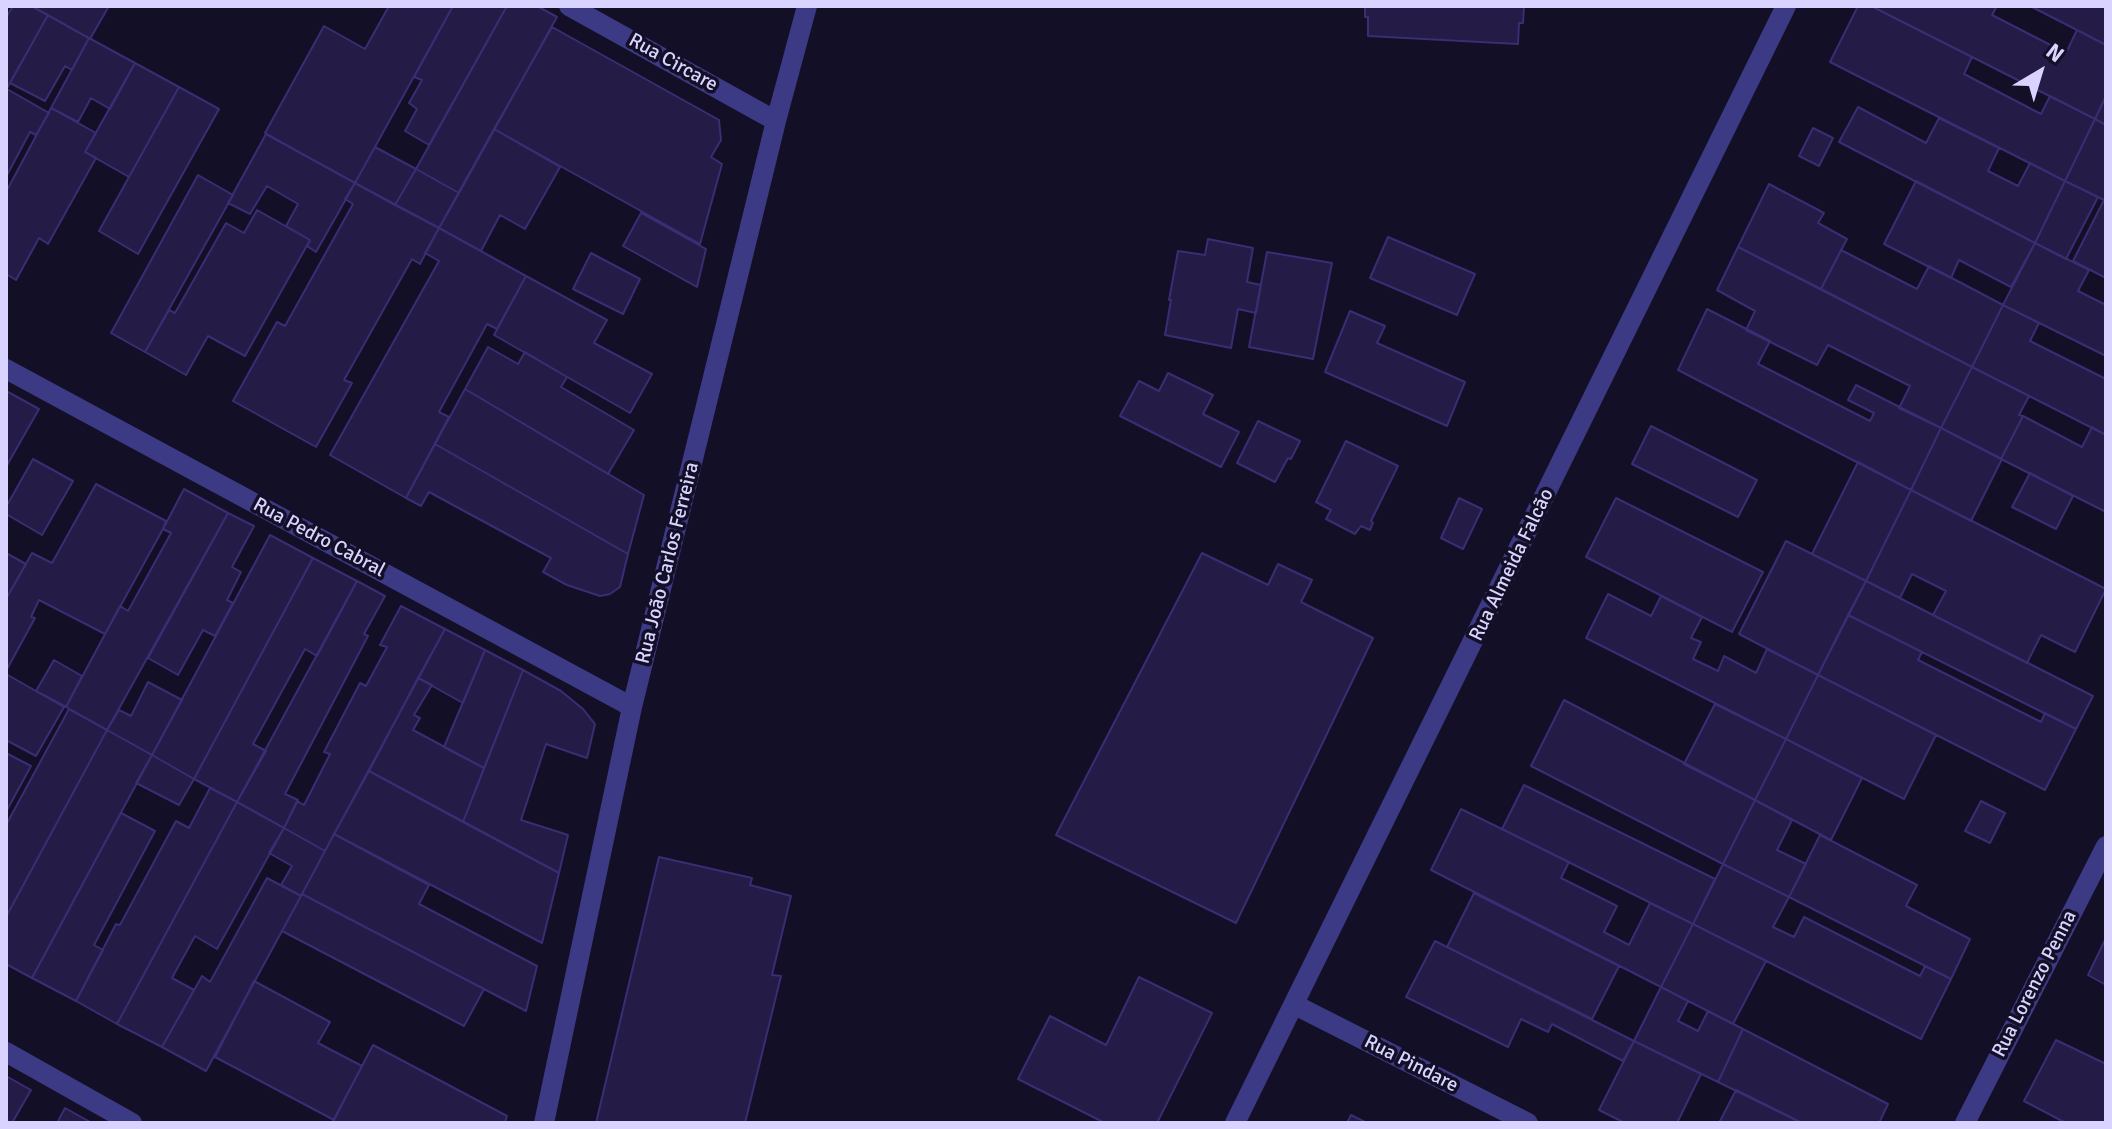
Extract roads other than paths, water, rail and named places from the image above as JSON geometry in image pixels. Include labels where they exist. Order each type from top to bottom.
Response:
[{"type":"street","name":"Rua Circare","points":[[569,6],[776,121]]},
{"type":"street","name":"Rua João Carlos Ferreira","points":[[544,1123],[632,707],[807,6]]},
{"type":"street","name":"Rua Almeida Falcão","points":[[1235,1123],[1786,6]]},
{"type":"street","name":"Rua Pedro Cabral","points":[[6,369],[632,707]]},
{"type":"street","name":"Rua Lorenzo Penna","points":[[1965,1123],[2106,846]]},
{"type":"street","name":"Rua Pindare","points":[[1295,1005],[1528,1123]]},
{"type":"street","points":[[6,1052],[132,1123]]}]
